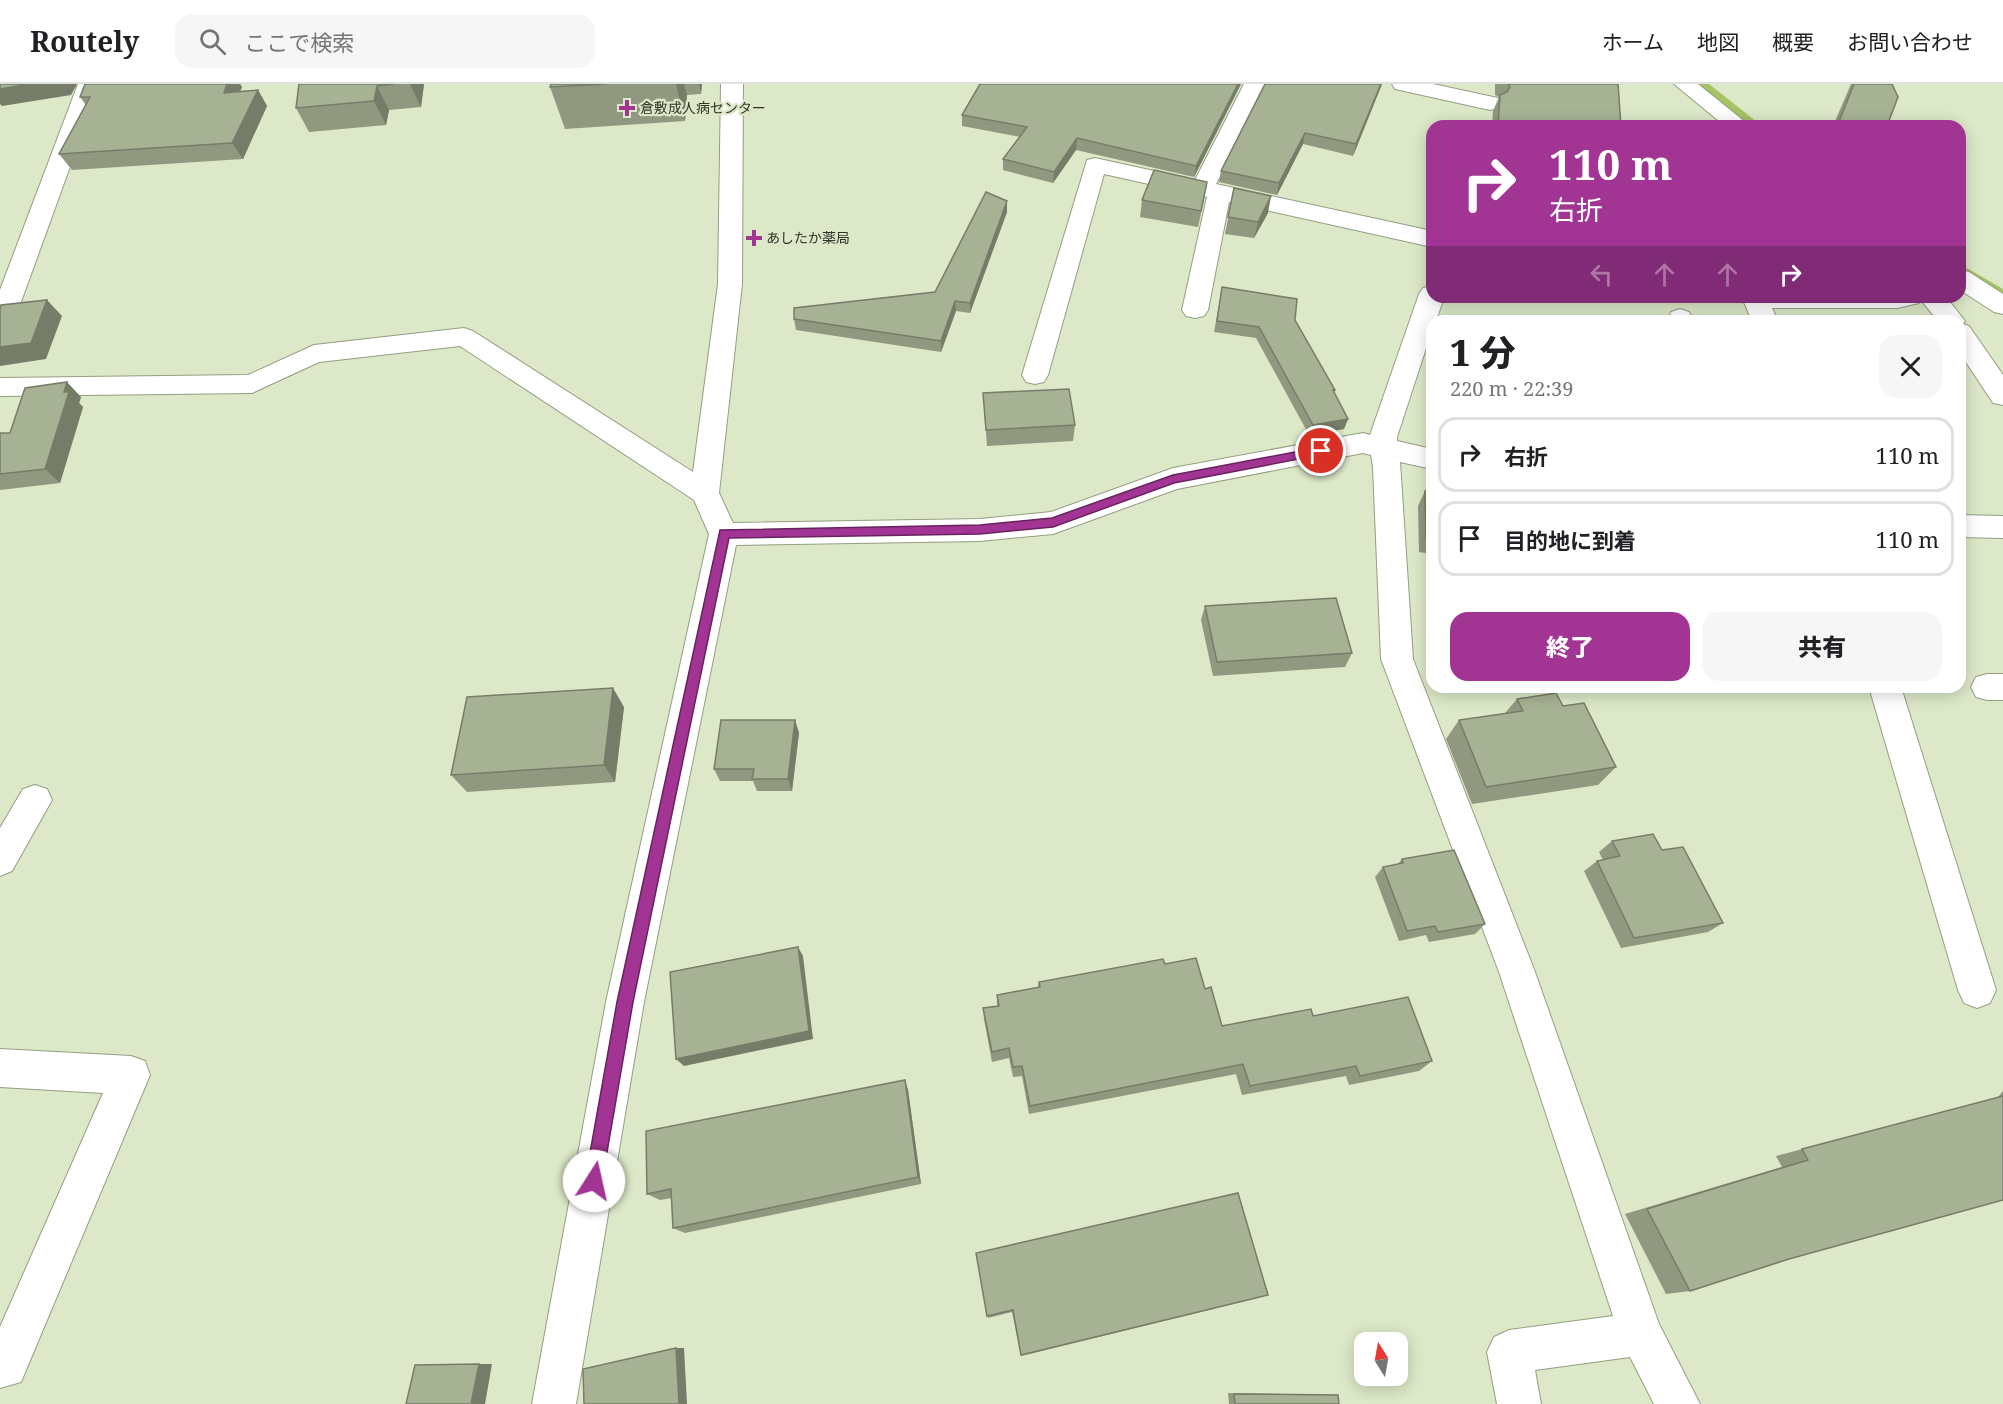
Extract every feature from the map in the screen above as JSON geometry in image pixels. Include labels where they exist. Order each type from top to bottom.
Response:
[{"type":"street","points":[[2,311],[89,84]]},
{"type":"street","points":[[554,1404],[625,1002],[724,534],[705,493],[730,284],[732,84]]},
{"type":"street","points":[[1195,309],[1211,189],[1255,84]]},
{"type":"street","points":[[1403,84],[1493,93],[1486,120]]},
{"type":"street","points":[[1685,84],[1731,120]]},
{"type":"street","points":[[1035,375],[1095,165],[1426,238]]},
{"type":"street","points":[[1966,282],[2003,306]]},
{"type":"street","points":[[1429,303],[1383,437],[1387,467],[1396,659],[1517,972],[1641,1334],[1678,1404]]},
{"type":"street","points":[[1937,303],[1947,315]]},
{"type":"street","points":[[0,387],[252,384],[315,354],[464,337],[705,493]]},
{"type":"street","points":[[1966,341],[2003,396]]},
{"type":"street","points":[[724,534],[980,530],[1053,523],[1173,479],[1363,443],[1426,458]]},
{"type":"street","points":[[1966,526],[2003,527]]},
{"type":"street","points":[[1887,693],[1977,990]]},
{"type":"street","points":[[0,860],[34,800]]},
{"type":"street","points":[[0,1068],[131,1075],[5,1366],[0,1366]]},
{"type":"street","points":[[1519,1404],[1509,1352],[1641,1334]]},
{"type":"building","points":[[0,84],[29,84],[0,89]]},
{"type":"building","points":[[85,84],[227,84],[224,93],[258,90],[232,143],[59,154],[90,97],[80,97]]},
{"type":"building","points":[[299,84],[394,84],[377,86],[374,101],[296,108]]},
{"type":"building","points":[[551,84],[606,84],[550,87]]},
{"type":"building","points":[[980,84],[1238,84],[1196,166],[1077,138],[1054,172],[1003,159],[1027,127],[962,115]]},
{"type":"building","points":[[1265,84],[1381,84],[1356,144],[1305,133],[1279,183],[1221,171]]},
{"type":"building","points":[[1508,84],[1618,84],[1621,120],[1498,120],[1500,95],[1507,92],[1510,87]]},
{"type":"building","points":[[1854,84],[1892,84],[1898,97],[1889,120],[1840,120]]},
{"type":"building","points":[[1154,170],[1207,182],[1201,211],[1142,200]]},
{"type":"building","points":[[1234,188],[1271,196],[1258,222],[1228,217]]},
{"type":"building","points":[[986,192],[1007,201],[970,303],[955,301],[941,341],[794,319],[794,308],[935,292]]},
{"type":"building","points":[[1222,287],[1297,299],[1295,320],[1335,390],[1333,390],[1348,419],[1313,425],[1259,327],[1217,321]]},
{"type":"building","points":[[47,300],[31,343],[0,347],[1,305]]},
{"type":"building","points":[[67,382],[64,392],[69,392],[45,469],[0,474],[0,433],[10,433],[25,388]]},
{"type":"building","points":[[1069,389],[1075,425],[986,430],[983,393]]},
{"type":"building","points":[[1425,491],[1426,491],[1426,537]]},
{"type":"building","points":[[1336,598],[1352,653],[1217,662],[1205,606]]},
{"type":"building","points":[[613,688],[604,765],[451,775],[467,697]]},
{"type":"building","points":[[1556,693],[1563,706],[1584,703],[1616,767],[1486,787],[1459,720],[1523,711],[1517,699]]},
{"type":"building","points":[[721,720],[795,720],[788,779],[752,779],[754,769],[714,769]]},
{"type":"building","points":[[1653,834],[1662,850],[1683,847],[1723,923],[1634,938],[1597,861],[1620,856],[1612,841]]},
{"type":"building","points":[[1454,850],[1485,924],[1438,932],[1435,926],[1407,931],[1383,867],[1403,863],[1402,859]]},
{"type":"building","points":[[798,947],[809,1031],[676,1059],[670,972]]},
{"type":"building","points":[[1196,958],[1205,989],[1211,987],[1222,1026],[1311,1009],[1313,1016],[1408,997],[1432,1061],[1360,1076],[1356,1066],[1250,1086],[1243,1064],[1030,1106],[1022,1066],[1013,1067],[1009,1048],[992,1052],[983,1008],[999,1006],[997,995],[1040,987],[1039,982],[1163,959],[1165,964]]},
{"type":"building","points":[[905,1080],[918,1177],[673,1228],[671,1189],[647,1194],[646,1131]]},
{"type":"building","points":[[2003,1096],[2003,1200],[1789,1259],[1690,1291],[1647,1209],[1808,1160],[1802,1149]]},
{"type":"building","points":[[1238,1193],[1268,1295],[1021,1355],[1013,1310],[987,1316],[976,1253]]},
{"type":"building","points":[[676,1348],[679,1404],[584,1404],[583,1369]]},
{"type":"building","points":[[479,1364],[471,1404],[406,1404],[415,1365]]},
{"type":"building","points":[[1234,1394],[1338,1395],[1339,1404],[1235,1404]]},
{"type":"waterway","points":[[1703,84],[1749,120]]},
{"type":"waterway","points":[[1966,271],[2003,294]]},
{"type":"place","name":"倉敷成人病センター","points":[[627,108]]},
{"type":"place","name":"あしたか薬局","points":[[754,238]]},
{"type":"route","points":[[594,1181],[625,1002],[724,534],[980,530],[1053,523],[1173,479],[1321,451]]}]
